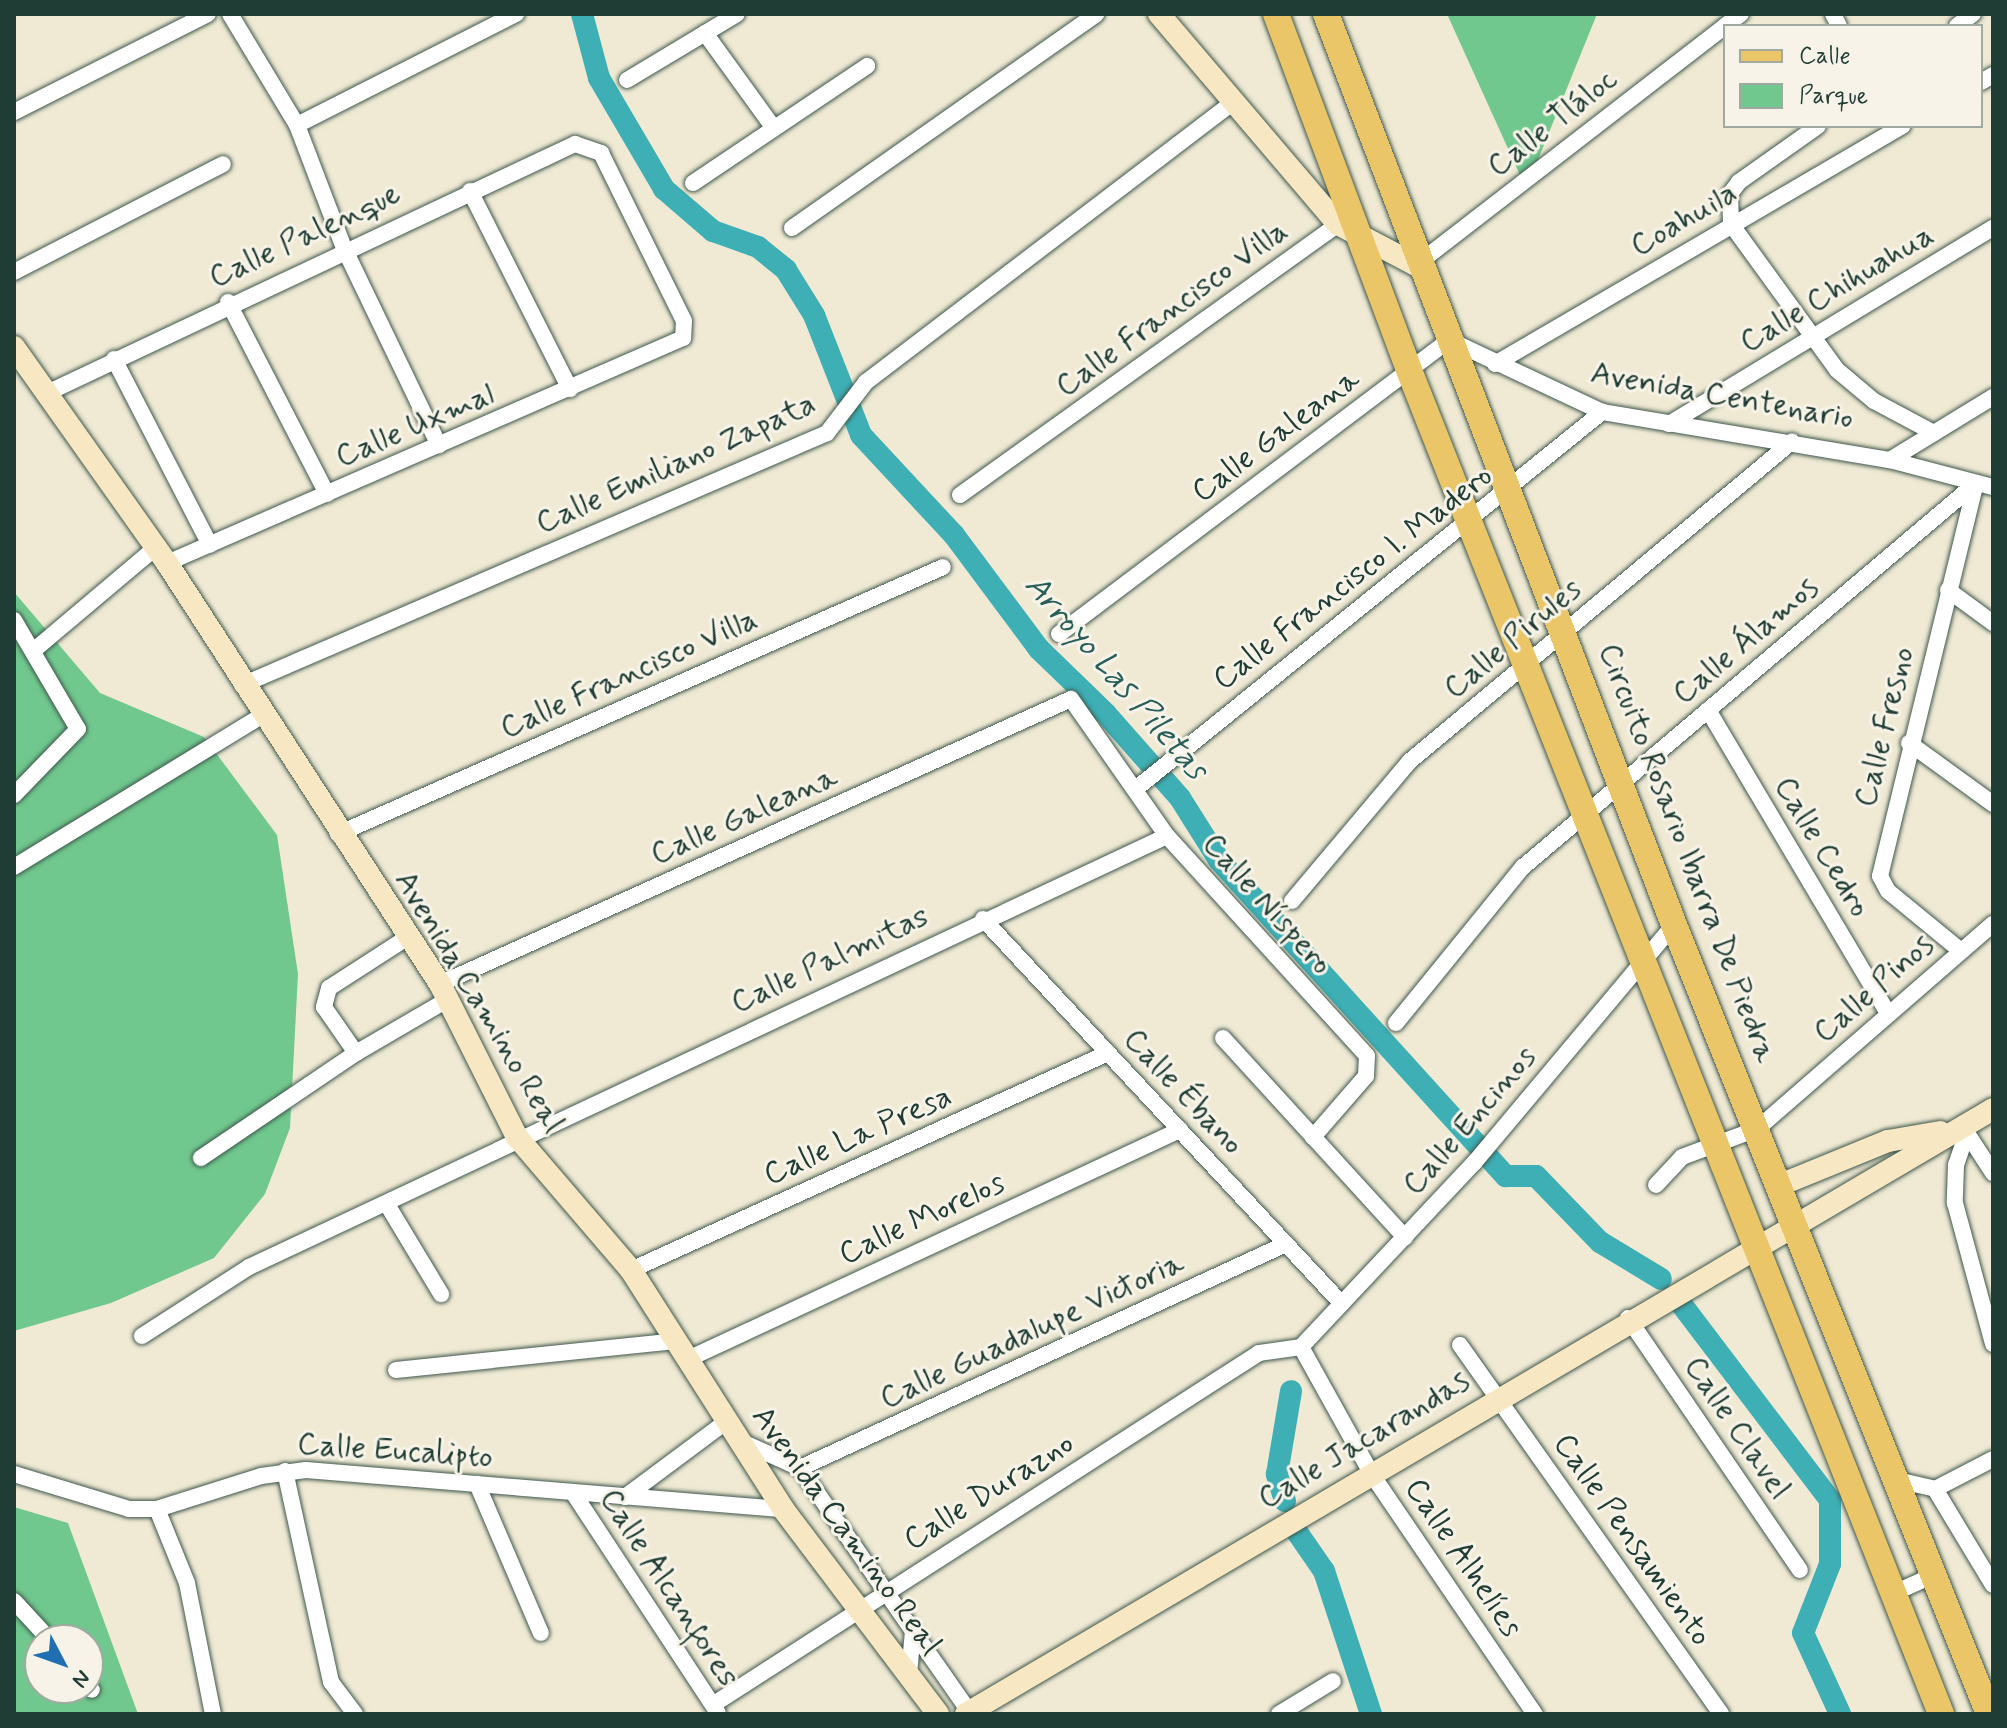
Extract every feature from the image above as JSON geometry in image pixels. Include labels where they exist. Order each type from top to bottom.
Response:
[{"type":"main road","points":[[1276,14],[1349,231],[1528,664],[1643,962],[1758,1242],[1941,1714]]},
{"type":"main road","name":"Circuito Rosario Ibarra De Piedra","points":[[1326,14],[1416,265],[1512,491],[1674,925],[1989,1714]]},
{"type":"street","points":[[14,112],[208,14]]},
{"type":"street","points":[[230,14],[297,125],[344,248],[439,445]]},
{"type":"street","points":[[297,125],[516,14]]},
{"type":"street","points":[[627,80],[737,14]]},
{"type":"street","points":[[792,228],[1096,14]]},
{"type":"street","points":[[1159,14],[1349,231],[1416,265]]},
{"type":"street","name":"Calle Tláloc","points":[[1416,265],[1723,28]]},
{"type":"street","points":[[705,33],[773,127]]},
{"type":"street","points":[[693,183],[867,66]]},
{"type":"street","name":"Calle Emiliano Zapata","points":[[242,685],[838,426],[853,396],[1235,101]]},
{"type":"street","points":[[1815,128],[1739,182],[1730,194],[1731,224],[1808,339],[1874,401],[1934,433]]},
{"type":"street","name":"Coahuila","points":[[1495,364],[1899,128]]},
{"type":"street","name":"Calle Palenque","points":[[47,393],[228,302],[575,144],[591,144],[684,321],[683,338]]},
{"type":"street","points":[[14,272],[223,164]]},
{"type":"street","points":[[470,191],[570,389]]},
{"type":"street","name":"Calle Chihuahua","points":[[1669,424],[1993,228]]},
{"type":"street","name":"Calle Francisco Villa","points":[[960,495],[1349,231]]},
{"type":"street","points":[[228,302],[327,494]]},
{"type":"street","name":"Calle Uxmal","points":[[33,651],[160,556],[210,545],[683,338]]},
{"type":"street","name":"Avenida Centenario","points":[[1449,340],[1602,412],[1890,460],[1993,487]]},
{"type":"street","name":"Calle Galeana","points":[[1059,634],[1449,340]]},
{"type":"street","name":"Avenida Camino Real","points":[[14,347],[160,556],[261,716],[444,992],[517,1137],[631,1270],[783,1509],[861,1606],[938,1714]]},
{"type":"street","points":[[114,359],[210,545]]},
{"type":"street","points":[[1890,460],[1993,397]]},
{"type":"street","name":"Calle Francisco I. Madero","points":[[1142,782],[1167,758],[1512,491],[1602,412]]},
{"type":"street","name":"Calle Pirules","points":[[1292,901],[1410,761],[1792,442]]},
{"type":"street","name":"Calle Fresno","points":[[1961,951],[1888,891],[1880,876],[1909,743],[1975,484]]},
{"type":"street","name":"Calle Álamos","points":[[1396,1023],[1512,879],[1621,780],[1975,484]]},
{"type":"street","name":"Calle Francisco Villa","points":[[338,834],[943,567]]},
{"type":"street","points":[[1948,590],[1993,623]]},
{"type":"street","points":[[14,620],[78,729],[14,795]]},
{"type":"street","name":"Calle Galeana","points":[[201,1158],[444,992],[1071,699]]},
{"type":"street","name":"Calle Níspero","points":[[1071,699],[1142,782],[1167,836],[1370,1065],[1313,1137]]},
{"type":"street","name":"Calle Cedro","points":[[1708,710],[1888,1013]]},
{"type":"street","points":[[14,867],[261,716]]},
{"type":"street","points":[[1909,743],[1993,804]]},
{"type":"street","name":"Calle Palmitas","points":[[142,1336],[249,1267],[388,1206],[517,1137],[1167,836]]},
{"type":"street","name":"Calle Ébano","points":[[983,919],[1342,1304]]},
{"type":"street","name":"Calle Pinos","points":[[1757,1129],[1993,924]]},
{"type":"street","name":"Calle Encinos","points":[[1301,1347],[1474,1163],[1674,925]]},
{"type":"street","points":[[356,1053],[324,997],[408,937]]},
{"type":"street","points":[[1223,1038],[1405,1237]]},
{"type":"street","name":"Calle La Presa","points":[[631,1270],[1108,1053]]},
{"type":"street","points":[[1780,1185],[1888,1141],[1957,1130],[1993,1109]]},
{"type":"street","points":[[1656,1185],[1682,1157],[1757,1129]]},
{"type":"street","name":"Calle Morelos","points":[[396,1370],[682,1350],[1180,1130]]},
{"type":"street","points":[[1957,1130],[1993,1173]]},
{"type":"street","points":[[1957,1130],[1955,1203],[1993,1344]]},
{"type":"street","name":"Calle Jacarandas","points":[[969,1713],[1628,1318],[1794,1221],[1897,1169],[1957,1130]]},
{"type":"street","points":[[388,1206],[441,1294]]},
{"type":"street","name":"Calle Guadalupe Victoria","points":[[800,1468],[1286,1244]]},
{"type":"street","name":"Calle Clavel","points":[[1628,1318],[1800,1570]]},
{"type":"street","name":"Calle Pensamiento","points":[[1460,1345],[1721,1714]]},
{"type":"street","name":"Calle Alhelíes","points":[[1301,1347],[1371,1473],[1535,1714]]},
{"type":"street","name":"Calle Durazno","points":[[716,1709],[861,1606],[1259,1353],[1301,1347]]},
{"type":"street","points":[[625,1497],[727,1421]]},
{"type":"street","points":[[740,1441],[800,1468],[969,1713]]},
{"type":"street","points":[[1897,1480],[1935,1489],[1993,1459]]},
{"type":"street","points":[[285,1471],[331,1682],[355,1714]]},
{"type":"street","name":"Calle Eucalipto","points":[[14,1474],[87,1501],[157,1509],[285,1471],[783,1509]]},
{"type":"street","points":[[477,1484],[541,1633]]},
{"type":"street","points":[[1935,1489],[1993,1585]]},
{"type":"street","name":"Calle Alcanfores","points":[[574,1494],[716,1709]]},
{"type":"street","points":[[157,1509],[187,1583],[213,1714]]},
{"type":"street","points":[[1894,1593],[1934,1575]]},
{"type":"street","points":[[14,1601],[35,1624]]},
{"type":"street","points":[[909,1674],[913,1631]]},
{"type":"street","points":[[1279,1714],[1333,1681]]},
{"type":"green space","points":[[1447,14],[1597,14],[1535,167],[1520,175]]},
{"type":"green space","points":[[14,592],[100,693],[204,737],[277,835],[298,974],[290,1128],[265,1194],[214,1258],[111,1303],[14,1331]]},
{"type":"green space","points":[[14,1507],[68,1523],[138,1714],[14,1714]]},
{"type":"waterway","name":"Arroyo Las Piletas","points":[[582,14],[599,78],[664,189],[713,231],[758,247],[786,270],[814,315],[861,435],[954,535],[1039,649],[1106,714],[1180,798],[1219,860],[1506,1176],[1536,1176],[1600,1242],[1661,1279]]},
{"type":"waterway","name":"Arroyo Las Piletas","points":[[1682,1305],[1830,1500],[1830,1564],[1803,1633],[1840,1714]]},
{"type":"waterway","points":[[1285,1501],[1277,1474],[1291,1391]]},
{"type":"waterway","points":[[1297,1532],[1324,1571],[1371,1714]]}]
